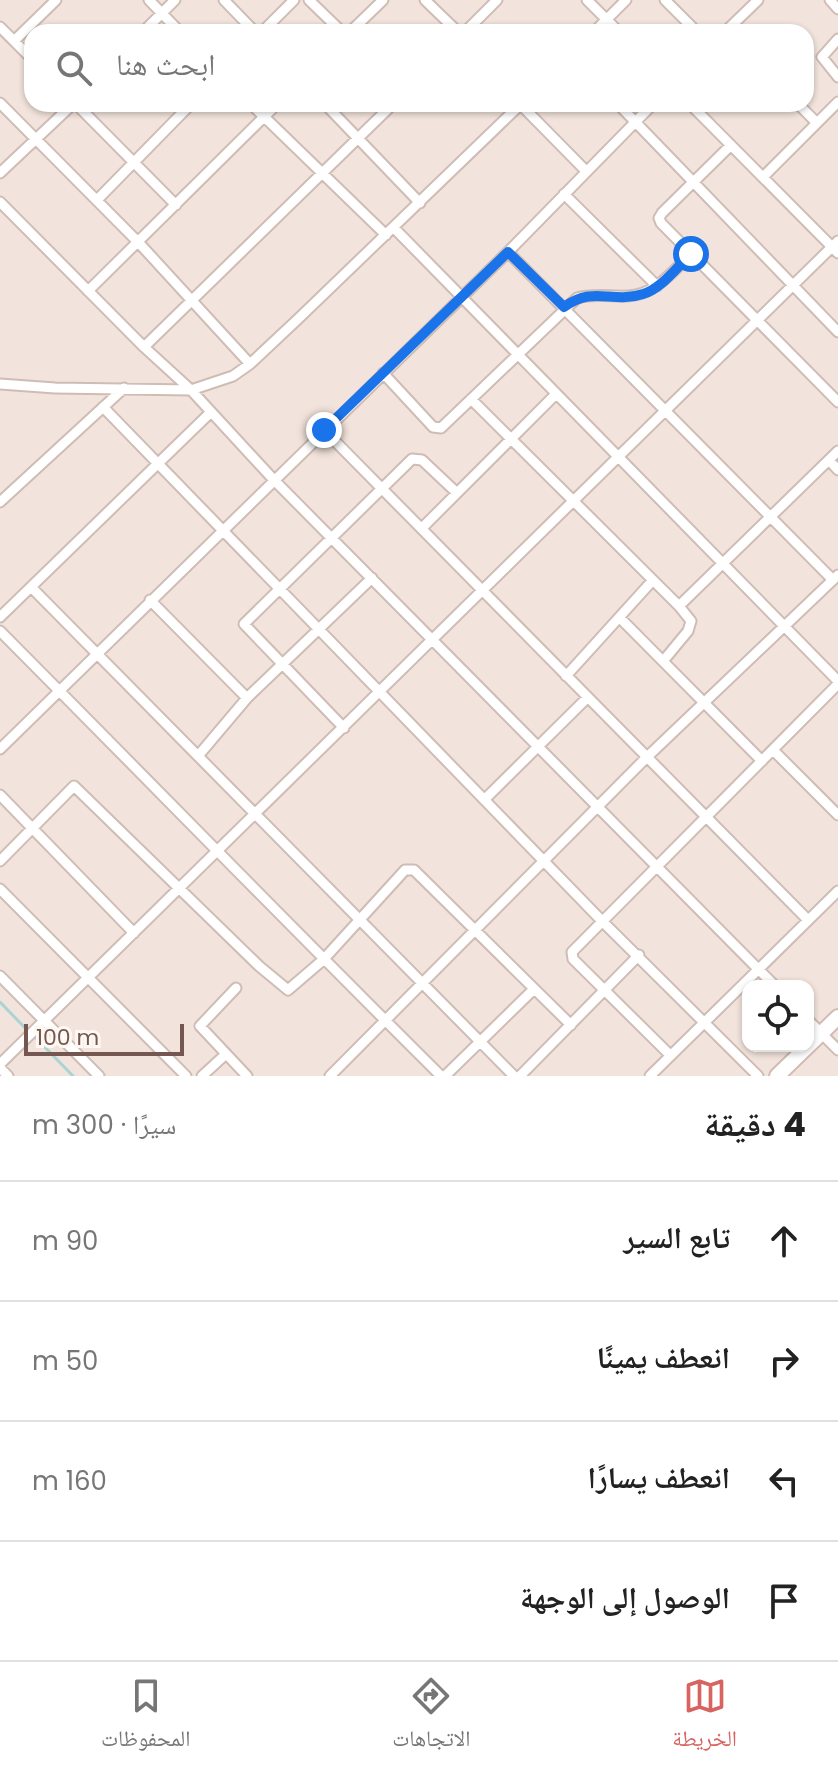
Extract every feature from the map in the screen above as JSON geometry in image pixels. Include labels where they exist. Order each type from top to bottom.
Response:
[{"type":"street","points":[[31,24],[56,0]]},
{"type":"street","points":[[149,0],[172,24]]},
{"type":"street","points":[[151,24],[175,0]]},
{"type":"street","points":[[224,0],[247,24]]},
{"type":"street","points":[[270,24],[294,0]]},
{"type":"street","points":[[309,0],[334,24]]},
{"type":"street","points":[[358,24],[383,0]]},
{"type":"street","points":[[425,0],[450,24]]},
{"type":"street","points":[[473,24],[497,0]]},
{"type":"street","points":[[587,0],[611,24]]},
{"type":"street","points":[[601,24],[626,0]]},
{"type":"street","points":[[665,0],[689,24]]},
{"type":"street","points":[[734,24],[758,0]]},
{"type":"street","points":[[830,0],[838,9]]},
{"type":"street","points":[[0,27],[24,51]]},
{"type":"street","points":[[14,41],[24,31]]},
{"type":"street","points":[[838,39],[822,57],[838,77]]},
{"type":"street","points":[[763,177],[838,102]]},
{"type":"street","points":[[0,103],[139,243],[250,364]]},
{"type":"street","points":[[0,173],[65,112]]},
{"type":"street","points":[[82,112],[176,205]]},
{"type":"street","points":[[97,200],[183,112]]},
{"type":"street","points":[[259,112],[461,296],[838,683],[571,956],[670,1055]]},
{"type":"street","points":[[88,291],[269,112]]},
{"type":"street","points":[[333,112],[420,203]]},
{"type":"street","points":[[144,347],[385,112]]},
{"type":"street","points":[[0,384],[191,390],[233,376],[250,364],[390,232],[513,112]]},
{"type":"street","points":[[529,112],[586,171]]},
{"type":"street","points":[[626,112],[838,332]]},
{"type":"street","points":[[0,749],[508,252],[645,112]]},
{"type":"street","points":[[8,1076],[0,1066],[44,1021],[793,285],[836,247],[698,112]]},
{"type":"street","points":[[806,112],[816,122]]},
{"type":"street","points":[[731,145],[659,218],[661,223],[838,402]]},
{"type":"street","points":[[564,194],[657,286]]},
{"type":"street","points":[[0,202],[191,390],[273,479],[769,980]]},
{"type":"street","points":[[330,1076],[646,758],[836,578],[508,252]]},
{"type":"street","points":[[383,373],[436,429],[441,428],[564,307],[587,295],[645,294],[691,254]]},
{"type":"street","points":[[0,502],[124,388]]},
{"type":"street","points":[[422,528],[556,394]]},
{"type":"street","points":[[471,399],[691,621],[664,660]]},
{"type":"street","points":[[103,407],[602,921],[758,1076]]},
{"type":"street","points":[[0,617],[211,412]]},
{"type":"street","points":[[324,430],[808,920]]},
{"type":"street","points":[[679,606],[838,451]]},
{"type":"street","points":[[344,728],[244,624],[412,459],[417,458],[457,493]]},
{"type":"street","points":[[829,460],[838,470]]},
{"type":"street","points":[[198,756],[247,698],[372,578]]},
{"type":"street","points":[[566,676],[653,580]]},
{"type":"street","points":[[31,587],[423,985],[517,1076],[639,955]]},
{"type":"street","points":[[150,600],[247,698]]},
{"type":"street","points":[[620,618],[762,761]]},
{"type":"street","points":[[0,631],[323,960],[443,1076],[534,989]]},
{"type":"street","points":[[485,799],[587,698]]},
{"type":"street","points":[[773,750],[838,815]]},
{"type":"street","points":[[0,861],[74,786],[284,989],[291,989],[323,960],[358,919],[409,869],[414,870],[571,1025]]},
{"type":"street","points":[[0,795],[134,933]]},
{"type":"street","points":[[0,889],[186,1076]]},
{"type":"street","points":[[650,1076],[838,891]]},
{"type":"street","points":[[0,976],[99,1076]]},
{"type":"street","points":[[236,988],[200,1026],[247,1076]]},
{"type":"street","points":[[777,1076],[838,1017]]},
{"type":"street","points":[[814,1026],[838,1050]]},
{"type":"street","points":[[202,1076],[226,1054]]},
{"type":"shaded area","points":[[0,0],[838,0],[838,1076],[0,1076]]},
{"type":"waterway","points":[[0,1002],[28,1031]]},
{"type":"waterway","points":[[34,1036],[73,1076]]},
{"type":"route","points":[[324,430],[508,252],[564,307],[587,295],[645,294],[691,254]]}]
